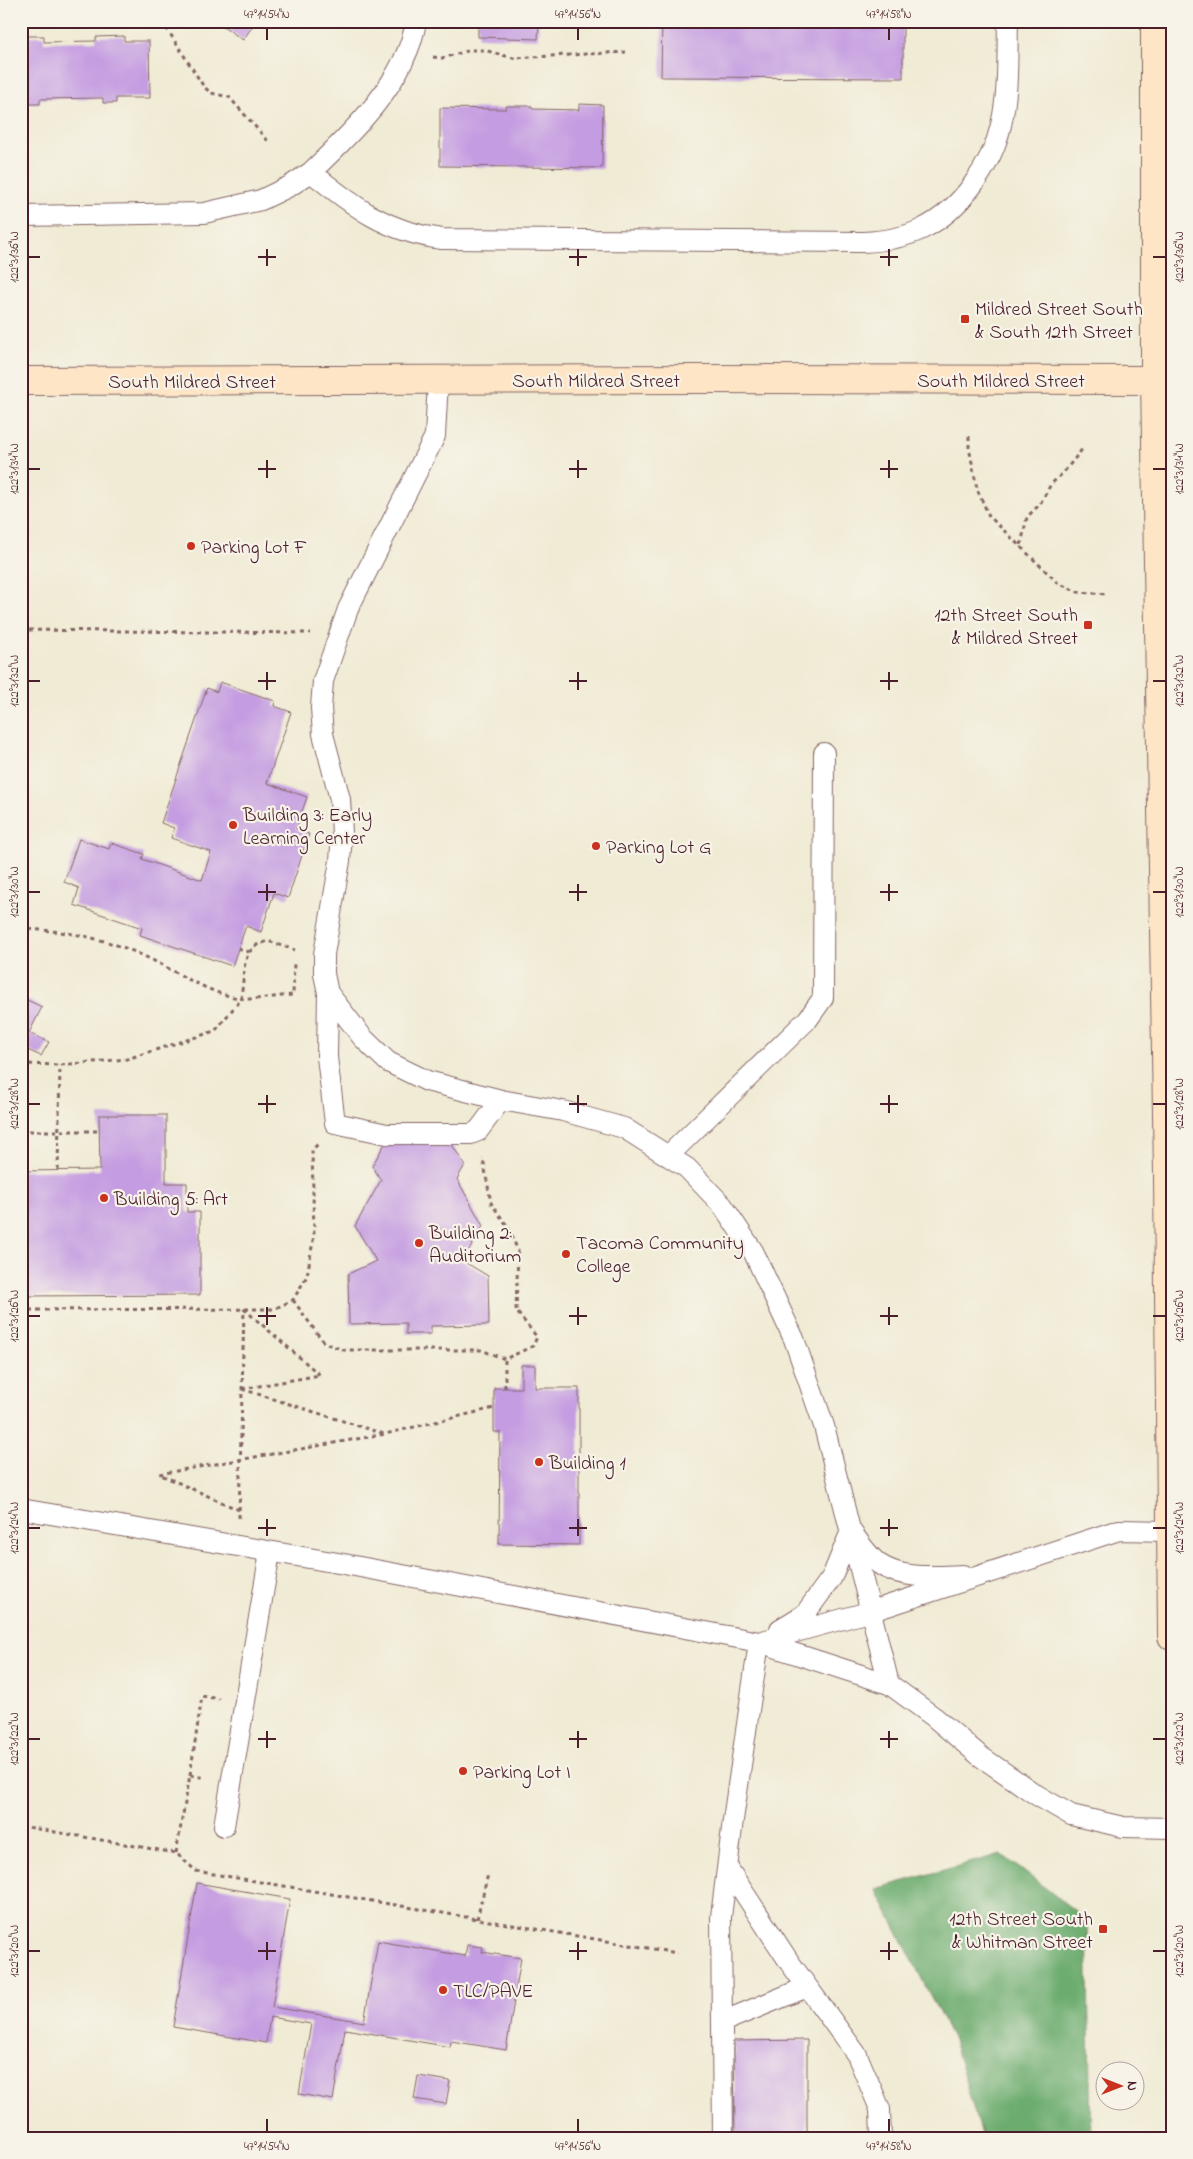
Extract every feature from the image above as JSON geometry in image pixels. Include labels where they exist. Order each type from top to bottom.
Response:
[{"type":"main road","points":[[1155,21],[1163,380],[1166,630],[1172,1636]]},
{"type":"main road","name":"South Mildred Street","points":[[21,381],[1163,380]]},
{"type":"lane","points":[[21,216],[204,213],[261,200],[290,186],[311,172],[355,129],[386,89],[406,56],[416,21]]},
{"type":"lane","points":[[311,172],[347,201],[390,227],[419,236],[442,239],[863,242],[891,239],[923,229],[949,211],[979,175],[996,146],[1007,91],[1008,21]]},
{"type":"lane","points":[[438,381],[435,436],[348,608],[323,681],[321,708],[323,734],[340,799],[342,833],[340,861],[324,954],[327,1057],[335,1123],[387,1134],[471,1134],[478,1131],[501,1100]]},
{"type":"lane","points":[[668,1156],[808,1019],[823,998],[824,753]]},
{"type":"lane","points":[[326,984],[363,1038],[388,1062],[427,1082],[501,1100],[564,1111],[624,1128],[687,1168],[723,1206],[753,1252],[797,1348],[824,1426],[889,1684]]},
{"type":"lane","points":[[21,1509],[344,1564],[759,1642],[889,1684],[934,1717],[980,1756],[1035,1794],[1071,1815],[1123,1827],[1172,1828]]},
{"type":"lane","points":[[759,1642],[872,1611],[1119,1530],[1170,1531]]},
{"type":"lane","points":[[851,1531],[879,1564],[901,1573],[913,1575],[984,1574]]},
{"type":"lane","points":[[759,1642],[805,1614],[832,1577],[851,1531]]},
{"type":"lane","points":[[224,1826],[270,1552]]},
{"type":"lane","points":[[723,2138],[721,1917],[759,1642]]},
{"type":"lane","points":[[729,1870],[808,1987],[857,2055],[880,2109],[881,2138]]},
{"type":"lane","points":[[722,2022],[808,1987]]},
{"type":"path","points":[[162,21],[204,87],[211,93],[229,97],[268,141]]},
{"type":"path","points":[[409,47],[436,58],[470,50],[484,50],[512,58],[626,52]]},
{"type":"path","points":[[969,436],[969,447],[977,489],[989,516],[1021,544],[1058,583],[1078,592],[1106,594]]},
{"type":"path","points":[[1021,544],[1027,517],[1040,504],[1051,484],[1063,473],[1084,447]]},
{"type":"path","points":[[21,630],[338,633]]},
{"type":"path","points":[[21,930],[39,930],[96,938],[138,953],[214,992],[240,999],[293,995]]},
{"type":"path","points":[[21,1064],[60,1065],[128,1059],[215,1031],[240,999],[245,962],[249,952],[257,945],[268,941],[295,950]]},
{"type":"path","points":[[238,948],[249,952]]},
{"type":"path","points":[[58,1170],[60,1065]]},
{"type":"path","points":[[21,1310],[274,1309],[293,1300],[307,1276],[314,1235],[312,1150],[335,1123]]},
{"type":"path","points":[[21,1131],[99,1131]]},
{"type":"path","points":[[293,1300],[324,1343],[344,1350],[481,1350],[505,1359],[533,1346],[537,1337],[516,1310],[518,1251],[508,1227],[491,1203],[478,1131]]},
{"type":"path","points":[[242,1389],[320,1375],[244,1309]]},
{"type":"path","points":[[244,1309],[240,1460],[239,1510],[159,1474],[232,1462],[240,1460],[385,1434],[494,1408]]},
{"type":"path","points":[[505,1359],[505,1388]]},
{"type":"path","points":[[242,1389],[385,1434]]},
{"type":"path","points":[[176,1853],[202,1696],[219,1700],[220,1690]]},
{"type":"path","points":[[190,1775],[231,1782]]},
{"type":"path","points":[[21,1826],[176,1853],[196,1871],[677,1953]]},
{"type":"path","points":[[477,1920],[488,1874]]},
{"type":"green space","points":[[1001,1854],[1087,1920],[1091,2138],[982,2138],[953,2040],[876,1889]]},
{"type":"building","points":[[216,21],[256,21],[243,40]]},
{"type":"building","points":[[478,21],[533,21],[533,23],[539,24],[538,39],[478,37]]},
{"type":"building","points":[[662,21],[903,21],[903,78],[661,77]]},
{"type":"building","points":[[21,36],[44,36],[44,42],[96,41],[96,37],[124,36],[124,41],[149,41],[150,98],[116,98],[116,103],[103,103],[103,98],[40,99],[40,104],[24,104],[24,99],[21,99]]},
{"type":"building","points":[[579,104],[603,105],[602,168],[440,166],[440,108],[506,109],[506,106],[532,106],[532,109],[579,110]]},
{"type":"building","name":"Building 3: Early Learning Center","points":[[220,682],[275,701],[274,706],[291,712],[267,783],[307,797],[296,829],[309,834],[288,898],[274,893],[261,932],[246,926],[232,966],[140,935],[142,928],[74,905],[79,888],[64,882],[79,839],[109,849],[111,843],[144,854],[142,859],[202,880],[211,852],[171,838],[174,828],[161,823],[207,688],[217,692]]},
{"type":"building","points":[[21,997],[42,1007],[29,1033],[49,1042],[41,1056],[23,1048],[21,1051]]},
{"type":"building","name":"Building 5: Art","points":[[99,1115],[166,1115],[166,1183],[187,1183],[187,1212],[200,1212],[200,1295],[21,1296],[21,1171],[100,1170]]},
{"type":"building","name":"Building 2: Auditorium","points":[[387,1140],[449,1140],[465,1165],[457,1179],[483,1226],[463,1261],[488,1276],[489,1325],[431,1326],[431,1334],[406,1334],[406,1323],[349,1324],[348,1274],[376,1261],[355,1226],[381,1180],[372,1166]]},
{"type":"building","name":"Building 1","points":[[521,1365],[535,1365],[535,1388],[579,1388],[579,1545],[499,1544],[500,1432],[494,1432],[494,1388],[521,1388]]},
{"type":"building","points":[[197,1883],[290,1899],[272,2007],[364,2022],[378,1941],[465,1956],[467,1945],[483,1947],[482,1952],[521,1958],[506,2050],[451,2041],[450,2047],[345,2029],[333,2100],[299,2094],[311,2024],[270,2017],[266,2043],[173,2027]]},
{"type":"building","points":[[807,2040],[807,2138],[735,2138],[734,2041]]},
{"type":"building","points":[[418,2076],[450,2081],[446,2104],[414,2099]]},
{"type":"place","name":"Mildred Street South & South 12th Street","points":[[965,319]]},
{"type":"place","name":"Parking Lot F","points":[[191,546]]},
{"type":"place","name":"12th Street South & Mildred Street","points":[[1088,625]]},
{"type":"place","name":"Building 3: Early Learning Center","points":[[233,825]]},
{"type":"place","name":"Parking Lot G","points":[[596,846]]},
{"type":"place","name":"Building 5: Art","points":[[104,1198]]},
{"type":"place","name":"Building 2: Auditorium","points":[[419,1243]]},
{"type":"place","name":"Tacoma Community College","points":[[566,1254]]},
{"type":"place","name":"Building 1","points":[[539,1462]]},
{"type":"place","name":"Parking Lot I","points":[[463,1771]]},
{"type":"place","name":"12th Street South & Whitman Street","points":[[1103,1929]]},
{"type":"place","name":"TLC/PAVE","points":[[443,1990]]}]
